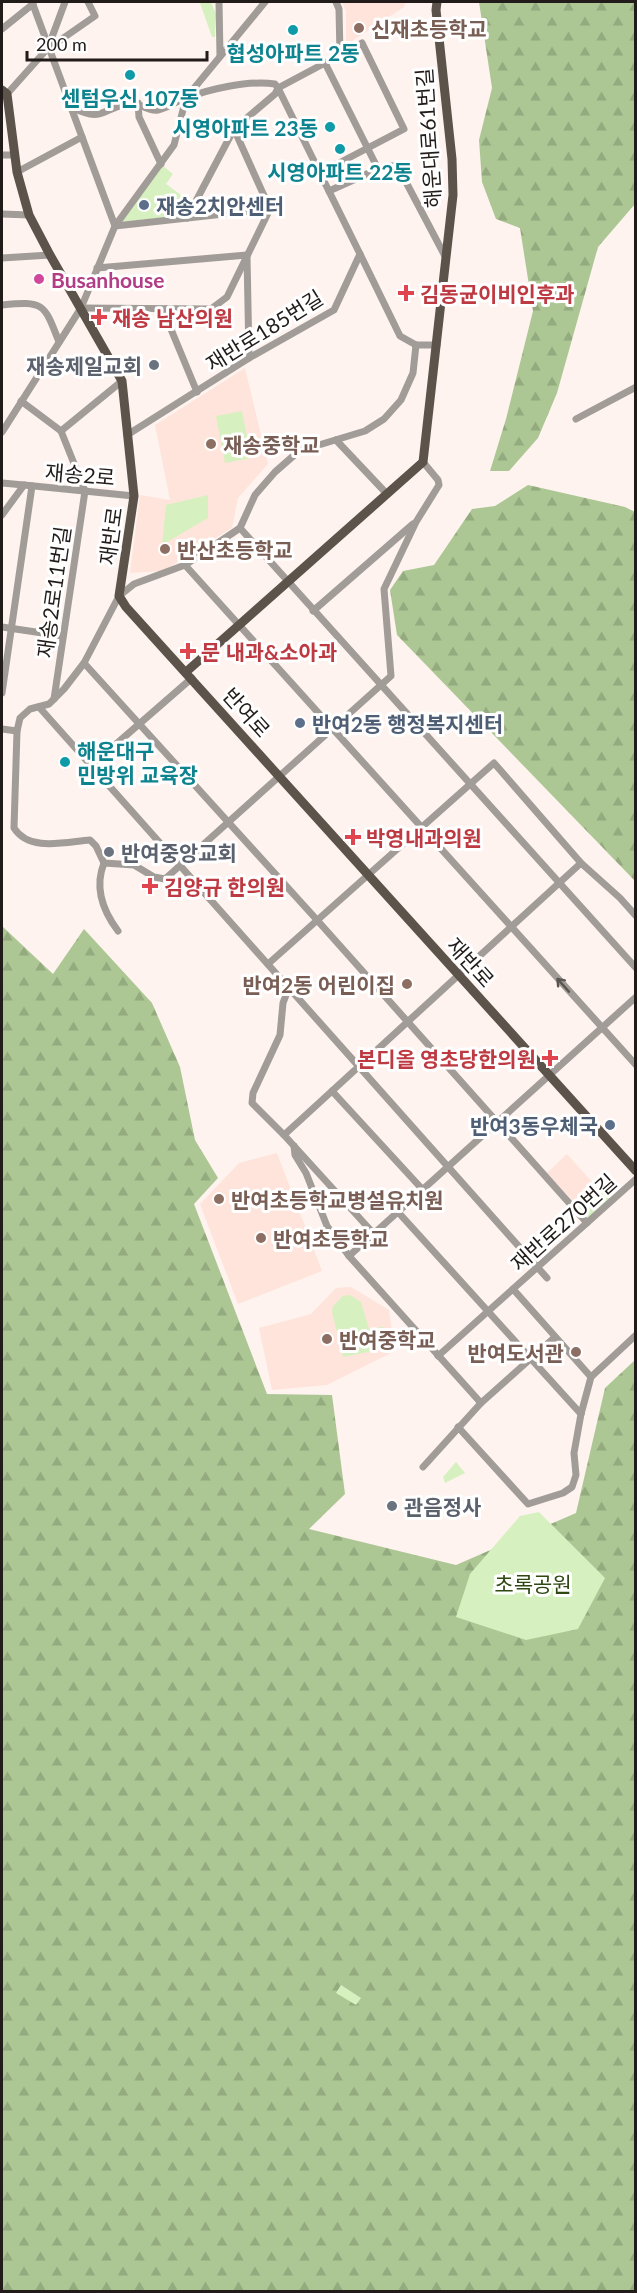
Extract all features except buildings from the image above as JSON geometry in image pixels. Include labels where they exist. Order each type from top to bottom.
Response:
[{"type":"main road","name":"해운대로61번길","points":[[423,462],[453,195],[452,159],[437,2]]},
{"type":"main road","name":"재반로","points":[[4,92],[16,172],[29,215],[122,381],[134,496],[119,596],[126,607],[189,675]]},
{"type":"main road","points":[[189,675],[239,625],[423,462]]},
{"type":"main road","name":"반여로","points":[[189,675],[281,776]]},
{"type":"main road","name":"재반로","points":[[281,776],[636,1171]]},
{"type":"street","points":[[48,48],[65,2]]},
{"type":"street","points":[[4,92],[48,48],[95,16],[88,2]]},
{"type":"street","points":[[219,2],[220,56]]},
{"type":"street","points":[[2,432],[81,308],[115,226],[174,145],[186,98],[265,2]]},
{"type":"street","points":[[336,2],[339,9],[340,55]]},
{"type":"street","points":[[2,29],[32,3],[115,226]]},
{"type":"street","points":[[187,218],[234,129],[275,94],[278,88],[362,44],[404,129],[320,173]]},
{"type":"street","points":[[325,63],[378,169]]},
{"type":"street","points":[[71,107],[94,115],[104,114],[126,104],[138,103],[152,111],[161,110],[186,98],[249,82],[274,84],[400,336],[416,345],[437,345]]},
{"type":"street","points":[[138,103],[139,117],[161,164]]},
{"type":"street","points":[[234,129],[270,209]]},
{"type":"street","points":[[16,172],[82,137]]},
{"type":"street","points":[[2,155],[14,155]]},
{"type":"street","points":[[329,191],[378,169],[397,165],[447,261]]},
{"type":"street","points":[[115,226],[270,209]]},
{"type":"street","points":[[81,308],[211,309],[227,297],[270,209]]},
{"type":"street","points":[[2,214],[29,215]]},
{"type":"street","points":[[2,258],[50,255]]},
{"type":"street","points":[[97,268],[247,255]]},
{"type":"street","points":[[247,255],[249,358]]},
{"type":"street","name":"재반로185번길","points":[[127,435],[249,358],[334,310],[360,255]]},
{"type":"street","points":[[2,305],[32,302],[38,305],[52,320],[59,342]]},
{"type":"street","points":[[164,310],[197,392]]},
{"type":"street","points":[[118,931],[108,917],[100,897],[104,863],[96,846],[90,840],[31,843],[20,838],[14,828],[17,731],[20,718],[30,709],[49,704],[84,663],[119,596],[134,584],[185,565],[240,528],[255,495],[274,472],[299,451],[372,428],[395,408],[413,373],[416,345]]},
{"type":"street","points":[[21,401],[61,431],[122,381]]},
{"type":"street","points":[[576,419],[636,387]]},
{"type":"street","name":"재반로","points":[[61,431],[85,491]]},
{"type":"street","points":[[336,440],[387,494]]},
{"type":"street","points":[[104,863],[134,865],[154,877],[165,879],[391,676],[384,589],[416,522],[439,485],[438,480],[423,462]]},
{"type":"street","points":[[2,483],[24,485]]},
{"type":"street","name":"재송2로","points":[[2,515],[24,485],[134,496]]},
{"type":"street","points":[[2,693],[32,486]]},
{"type":"street","name":"재송2로11번길","points":[[54,699],[85,491]]},
{"type":"street","points":[[313,611],[416,522]]},
{"type":"street","points":[[240,528],[636,968]]},
{"type":"street","points":[[185,565],[636,1065]]},
{"type":"street","points":[[2,627],[63,636]]},
{"type":"street","points":[[84,663],[587,1223]]},
{"type":"street","points":[[91,766],[139,724],[189,675]]},
{"type":"street","points":[[39,707],[289,987],[357,1068],[547,1278]]},
{"type":"street","points":[[2,729],[17,731]]},
{"type":"street","points":[[268,964],[494,763],[580,863],[620,898],[636,916]]},
{"type":"street","points":[[284,1135],[580,863]]},
{"type":"street","points":[[289,987],[283,1003],[280,1035],[253,1093],[252,1103],[374,1234]]},
{"type":"street","points":[[349,1256],[636,997]]},
{"type":"street","points":[[332,1091],[423,1190]]},
{"type":"street","points":[[294,1146],[295,1155],[306,1173],[327,1226],[349,1256],[481,1403]]},
{"type":"street","name":"재반로270번길","points":[[438,1356],[636,1179]]},
{"type":"street","points":[[398,1212],[581,1414]]},
{"type":"street","name":"재반로270번길","points":[[513,1289],[591,1377]]},
{"type":"street","points":[[458,1427],[528,1504],[563,1493],[572,1487],[576,1475],[574,1453],[591,1377],[636,1335]]},
{"type":"street","points":[[423,1467],[481,1403],[555,1338]]},
{"type":"shaded area","name":"신재초등학교","points":[[342,2],[406,2],[404,7],[346,45],[346,11]]},
{"type":"shaded area","name":"재송중학교","points":[[245,368],[268,464],[238,498],[232,528],[163,571],[130,573],[140,495],[170,500],[155,425]]},
{"type":"shaded area","name":"반여초등학교","points":[[277,1153],[322,1271],[238,1304],[200,1204],[239,1163]]},
{"type":"shaded area","points":[[567,1154],[594,1184],[574,1202],[547,1173]]},
{"type":"shaded area","name":"반여중학교","points":[[351,1287],[389,1310],[395,1351],[327,1385],[272,1390],[259,1328],[311,1314],[336,1288]]},
{"type":"green space","points":[[211,2],[216,14],[215,37],[212,37],[200,3]]},
{"type":"green space","points":[[479,2],[635,2],[635,204],[598,247],[557,393],[538,438],[509,471],[490,471],[506,419],[533,311],[520,228],[496,219],[482,182],[479,140],[492,88]]},
{"type":"green space","points":[[163,166],[173,174],[166,184],[192,203],[186,215],[121,222]]},
{"type":"green space","points":[[242,411],[251,458],[225,463],[216,416]]},
{"type":"green space","points":[[528,485],[625,507],[635,512],[635,881],[397,635],[390,590],[403,571],[434,565],[472,509],[495,506]]},
{"type":"green space","points":[[208,495],[208,518],[162,545],[166,505]]},
{"type":"green space","points":[[2,926],[53,974],[84,929],[152,1003],[180,1067],[195,1140],[218,1178],[194,1204],[267,1394],[332,1395],[345,1494],[309,1529],[456,1565],[576,1513],[605,1388],[635,1360],[635,2291],[2,2291]]},
{"type":"green space","points":[[596,1182],[612,1200],[587,1223],[571,1205]]},
{"type":"green space","points":[[350,1295],[361,1302],[369,1329],[383,1327],[387,1348],[343,1357],[332,1312],[333,1306],[343,1296]]},
{"type":"green space","points":[[456,1462],[465,1473],[445,1483],[443,1477]]},
{"type":"green space","name":"초록공원","points":[[539,1512],[605,1578],[578,1629],[526,1640],[456,1617],[470,1574],[520,1516]]},
{"type":"green space","points":[[341,1985],[361,1998],[356,2005],[336,1993]]},
{"type":"place","name":"신재초등학교","points":[[359,28]]},
{"type":"place","name":"협성아파트 2동","points":[[293,30]]},
{"type":"place","name":"센텀우신 107동","points":[[130,75]]},
{"type":"place","name":"시영아파트 23동","points":[[330,127]]},
{"type":"place","name":"시영아파트 22동","points":[[340,149]]},
{"type":"place","name":"재송2치안센터","points":[[144,205]]},
{"type":"place","name":"Busanhouse","points":[[39,279]]},
{"type":"place","name":"김동균이비인후과","points":[[406,293]]},
{"type":"place","name":"재송 남산의원","points":[[99,317]]},
{"type":"place","name":"재송제일교회","points":[[154,365]]},
{"type":"place","name":"재송중학교","points":[[211,444]]},
{"type":"place","name":"반산초등학교","points":[[165,549]]},
{"type":"place","name":"문 내과&소아과","points":[[188,651]]},
{"type":"place","name":"반여2동 행정복지센터","points":[[300,723]]},
{"type":"place","name":"해운대구 민방위 교육장","points":[[65,762]]},
{"type":"place","name":"박영내과의원","points":[[353,837]]},
{"type":"place","name":"반여중앙교회","points":[[109,852]]},
{"type":"place","name":"김양규 한의원","points":[[150,886]]},
{"type":"place","name":"반여2동 어린이집","points":[[407,984]]},
{"type":"place","name":"본디올 영초당한의원","points":[[550,1058]]},
{"type":"place","name":"반여3동우체국","points":[[610,1125]]},
{"type":"place","name":"반여초등학교병설유치원","points":[[219,1199]]},
{"type":"place","name":"반여초등학교","points":[[261,1238]]},
{"type":"place","name":"반여중학교","points":[[327,1339]]},
{"type":"place","name":"반여도서관","points":[[576,1352]]},
{"type":"place","name":"관음정사","points":[[392,1506]]}]
